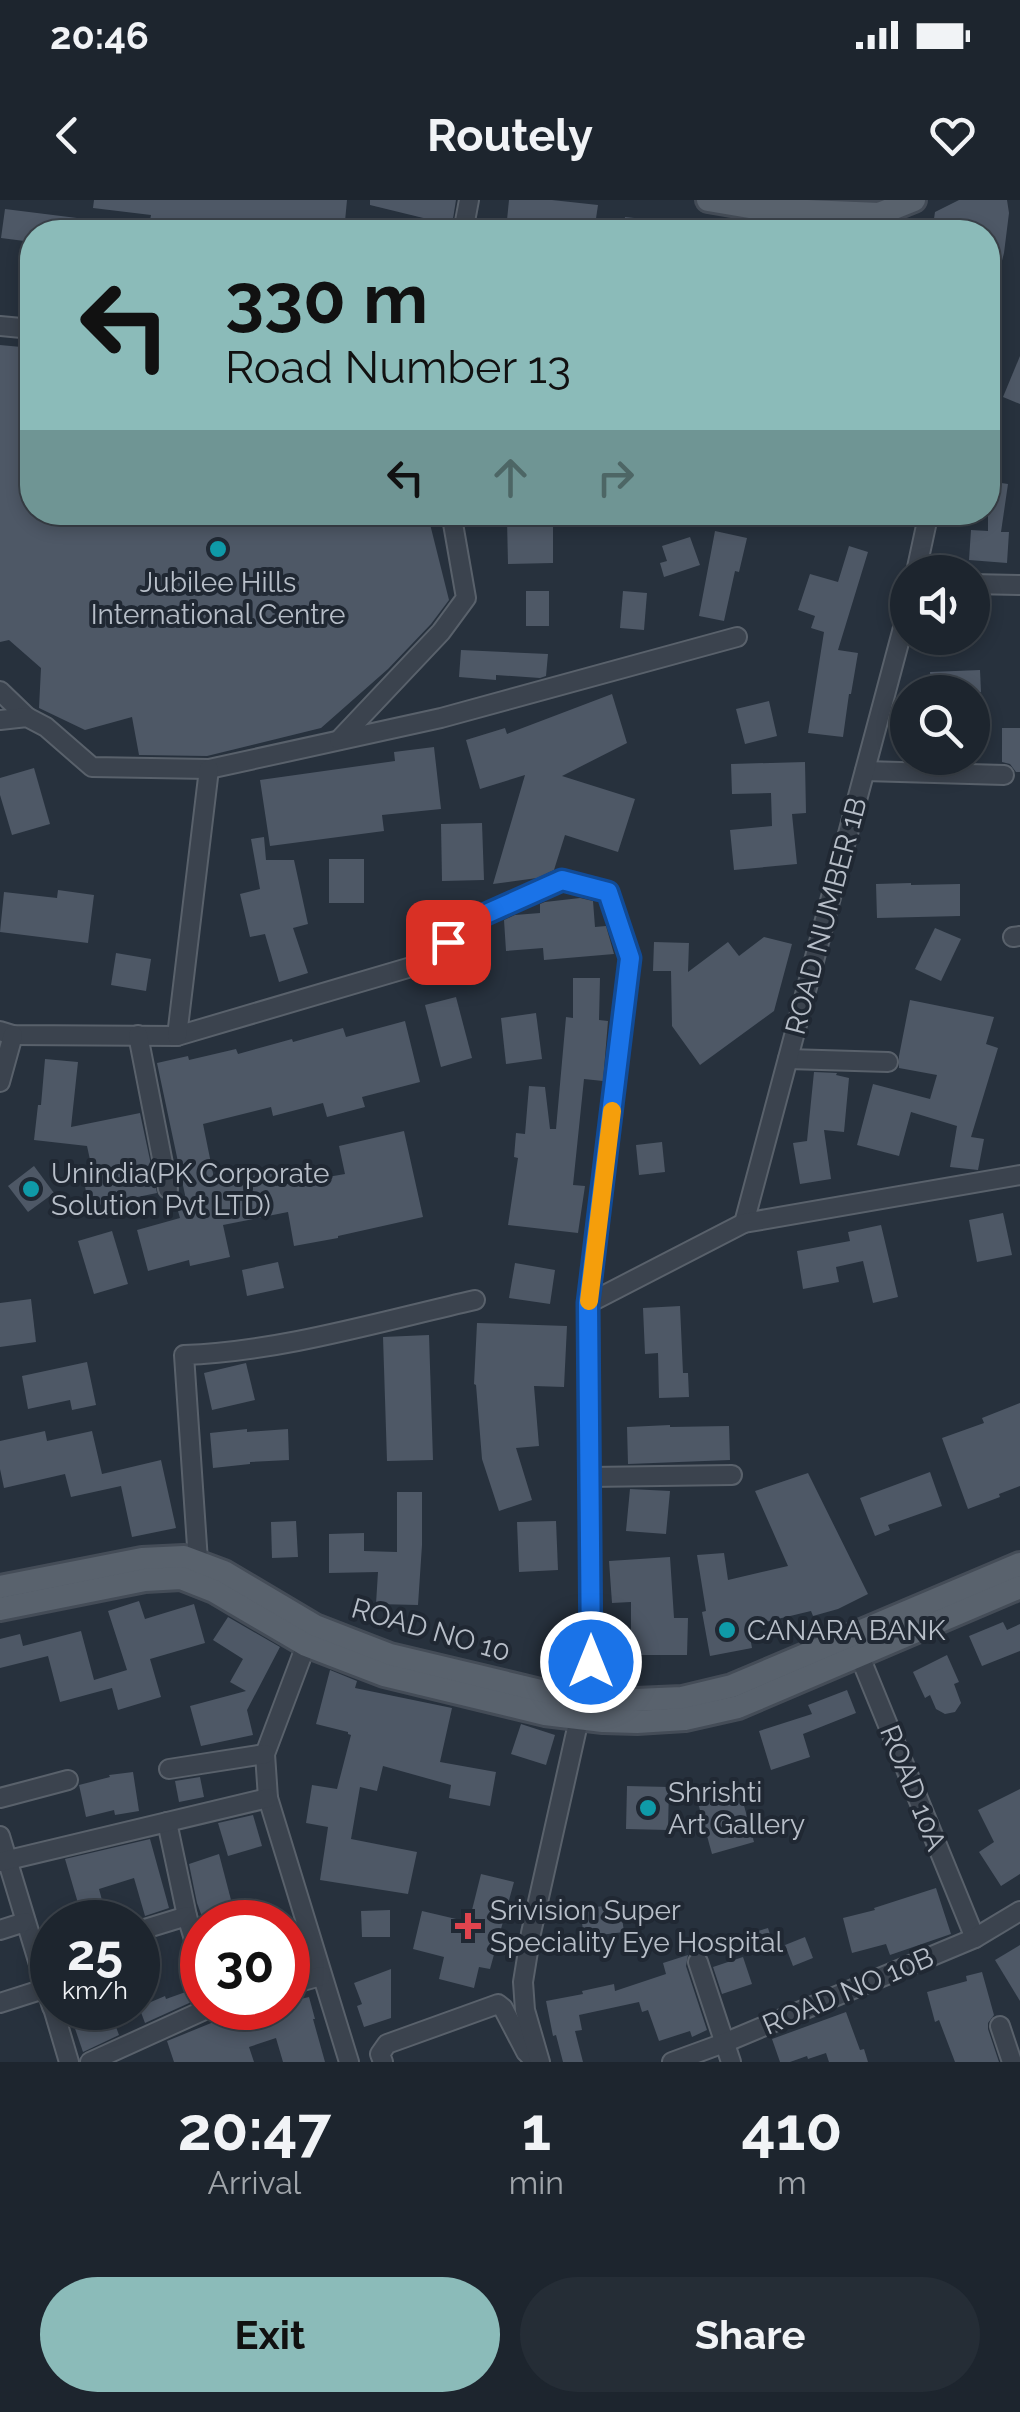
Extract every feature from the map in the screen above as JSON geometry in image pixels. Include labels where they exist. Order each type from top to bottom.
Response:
[{"type":"main road","points":[[709,200],[761,208],[879,214],[914,200]]},
{"type":"main road","name":"ROAD NO 10","points":[[0,1588],[142,1560],[184,1557],[224,1572],[315,1626],[390,1655],[549,1694],[636,1700],[682,1698],[732,1686],[856,1647],[1020,1588]]},
{"type":"main road","name":"ROAD NO 10","points":[[0,1609],[145,1580],[180,1578],[214,1591],[306,1645],[384,1675],[545,1714],[637,1722],[685,1719],[738,1707],[1020,1564]]},
{"type":"street","points":[[339,740],[440,632],[466,598],[453,525]]},
{"type":"street","points":[[920,555],[926,525]]},
{"type":"street","points":[[990,584],[1020,585]]},
{"type":"street","points":[[0,691],[92,767],[209,770],[441,718],[737,638]]},
{"type":"street","name":"ROAD NUMBER 1B","points":[[744,1223],[896,655]]},
{"type":"street","points":[[0,720],[28,717]]},
{"type":"street","points":[[177,1036],[209,770]]},
{"type":"street","points":[[864,772],[1004,775]]},
{"type":"street","points":[[0,1082],[7,1033],[177,1036],[418,965],[477,918],[562,880],[608,892],[630,958],[588,1303],[592,1698]]},
{"type":"street","points":[[138,1035],[168,1189]]},
{"type":"street","points":[[788,1058],[888,1062]]},
{"type":"street","points":[[588,1303],[744,1223],[1020,1174]]},
{"type":"street","points":[[198,1561],[184,1355],[267,1347],[475,1300]]},
{"type":"street","points":[[590,1477],[732,1475]]},
{"type":"street","points":[[306,1645],[265,1754],[268,1798],[350,2062]]},
{"type":"street","name":"ROAD 10A","points":[[856,1647],[976,1938]]},
{"type":"street","points":[[538,2062],[525,2010],[523,1982],[579,1719]]},
{"type":"street","points":[[169,1769],[265,1754]]},
{"type":"street","points":[[0,1798],[68,1780]]},
{"type":"street","points":[[4,1861],[268,1798]]},
{"type":"street","points":[[167,1822],[184,1900]]},
{"type":"street","points":[[0,1836],[4,1861],[30,1931]]},
{"type":"street","name":"ROAD NO 10B","points":[[672,2062],[976,1938],[1020,1912]]},
{"type":"street","points":[[0,1930],[25,1922]]},
{"type":"street","points":[[698,1962],[731,2062]]},
{"type":"street","points":[[310,1979],[321,1976]]},
{"type":"street","points":[[0,2003],[30,1993]]},
{"type":"street","points":[[383,2062],[380,2054],[387,2044],[498,2004],[526,2052],[538,2062]]},
{"type":"street","points":[[90,2062],[180,2022]]},
{"type":"street","points":[[1000,2026],[1012,2062]]},
{"type":"street","points":[[60,2030],[69,2062]]},
{"type":"building","points":[[94,200],[347,200],[345,220],[150,220],[151,215],[93,208]]},
{"type":"building","points":[[370,200],[456,200],[453,220],[432,220],[370,205]]},
{"type":"building","points":[[509,200],[598,205],[596,220],[507,220]]},
{"type":"building","points":[[959,200],[1007,200],[1009,213],[1000,268],[1000,220],[934,220],[935,212]]},
{"type":"building","points":[[5,209],[85,219],[20,220],[20,240],[1,238]]},
{"type":"building","name":"Jubilee Hills International Centre","points":[[0,345],[20,347],[20,525],[430,525],[449,600],[388,669],[321,728],[207,756],[139,755],[132,717],[85,730],[39,708],[41,668],[9,640],[0,642]]},
{"type":"building","points":[[1020,356],[1020,404],[1003,397]]},
{"type":"building","points":[[1000,483],[1008,484],[1001,532],[1009,532],[1007,563],[990,562],[990,555],[969,555],[971,530],[988,531],[988,525],[1000,525]]},
{"type":"building","points":[[507,525],[553,525],[553,563],[508,564]]},
{"type":"building","points":[[715,531],[747,538],[724,621],[699,616]]},
{"type":"building","points":[[690,537],[700,565],[664,577],[660,563],[667,561],[662,546]]},
{"type":"building","points":[[849,546],[868,552],[838,650],[858,653],[843,737],[808,733],[824,632],[811,628],[815,616],[798,610],[810,574],[838,582]]},
{"type":"building","points":[[526,591],[549,591],[549,626],[526,626]]},
{"type":"building","points":[[623,591],[647,593],[644,630],[620,628]]},
{"type":"building","points":[[461,650],[548,654],[546,676],[496,675],[496,680],[459,677]]},
{"type":"building","points":[[980,670],[980,675],[930,675]]},
{"type":"building","points":[[612,694],[627,743],[562,776],[635,799],[618,852],[565,835],[554,870],[537,878],[493,884],[525,775],[480,789],[466,740],[505,728],[507,734]]},
{"type":"building","points":[[769,701],[777,736],[745,744],[736,709]]},
{"type":"building","points":[[1002,728],[1020,728],[1020,772],[1002,762]]},
{"type":"building","points":[[434,747],[441,809],[382,815],[384,831],[270,846],[260,780],[395,761],[394,752]]},
{"type":"building","points":[[805,762],[806,813],[792,814],[797,864],[734,870],[730,830],[772,826],[771,793],[732,794],[731,764]]},
{"type":"building","points":[[34,768],[50,824],[12,835],[0,795],[0,778]]},
{"type":"building","points":[[482,823],[484,880],[442,881],[441,824]]},
{"type":"building","points":[[264,837],[266,860],[294,860],[308,924],[293,928],[308,973],[279,982],[265,934],[250,937],[240,894],[260,889],[251,839]]},
{"type":"building","points":[[329,859],[364,859],[364,903],[329,903]]},
{"type":"building","points":[[876,884],[960,884],[960,916],[877,918]]},
{"type":"building","points":[[58,890],[94,895],[88,943],[0,932],[4,892],[57,898]]},
{"type":"building","points":[[580,898],[593,901],[595,927],[606,926],[614,954],[544,960],[543,948],[506,951],[504,920],[540,913],[540,904],[545,902]]},
{"type":"building","points":[[935,928],[961,939],[941,981],[915,969]]},
{"type":"building","points":[[764,937],[792,944],[774,1011],[700,1065],[672,1026],[671,971],[653,971],[654,942],[689,943],[688,972],[728,942],[739,956]]},
{"type":"building","points":[[116,953],[151,959],[146,991],[111,985]]},
{"type":"building","points":[[573,978],[600,978],[599,1020],[608,1021],[603,1081],[584,1079],[573,1185],[585,1186],[578,1233],[508,1225],[518,1158],[514,1157],[516,1133],[525,1134],[529,1086],[545,1087],[550,1129],[556,1129],[566,1017],[573,1018]]},
{"type":"building","points":[[456,997],[472,1058],[441,1067],[425,1005]]},
{"type":"building","points":[[910,1000],[994,1017],[986,1044],[998,1048],[971,1137],[984,1139],[978,1170],[950,1167],[957,1126],[911,1112],[899,1156],[857,1145],[873,1084],[930,1099],[937,1075],[899,1068]]},
{"type":"building","points":[[536,1013],[542,1059],[506,1064],[501,1018]]},
{"type":"building","points":[[405,1021],[420,1082],[362,1097],[365,1107],[327,1117],[323,1103],[273,1116],[271,1107],[203,1124],[215,1183],[274,1172],[276,1186],[345,1174],[339,1146],[404,1131],[423,1217],[294,1246],[288,1212],[223,1225],[230,1257],[190,1266],[189,1260],[148,1271],[137,1230],[180,1218],[178,1211],[188,1209],[157,1063],[236,1049],[238,1054],[343,1028],[346,1037]]},
{"type":"building","points":[[45,1059],[78,1062],[71,1127],[140,1113],[157,1193],[89,1207],[82,1171],[92,1169],[87,1146],[34,1140]]},
{"type":"building","points":[[814,1072],[849,1078],[844,1132],[824,1130],[831,1179],[800,1184],[793,1143],[807,1141]]},
{"type":"building","points":[[662,1142],[665,1172],[639,1175],[636,1145]]},
{"type":"building","name":"Unindia(PK Corporate Solution Pvt LTD)","points":[[34,1166],[54,1193],[28,1212],[8,1186]]},
{"type":"building","points":[[1003,1213],[1012,1255],[977,1262],[969,1220]]},
{"type":"building","points":[[881,1225],[898,1297],[873,1303],[863,1261],[836,1267],[839,1282],[803,1289],[797,1251],[850,1241],[848,1232]]},
{"type":"building","points":[[112,1231],[128,1284],[94,1294],[78,1241]]},
{"type":"building","points":[[278,1262],[284,1288],[247,1296],[242,1270]]},
{"type":"building","points":[[515,1263],[555,1270],[550,1304],[509,1298]]},
{"type":"building","points":[[31,1299],[36,1342],[0,1347],[0,1303]]},
{"type":"building","points":[[680,1306],[683,1373],[688,1373],[689,1397],[659,1398],[658,1353],[645,1354],[643,1308]]},
{"type":"building","points":[[477,1323],[567,1326],[564,1387],[534,1386],[539,1446],[516,1448],[532,1500],[499,1511],[482,1459],[474,1384]]},
{"type":"building","points":[[429,1335],[433,1460],[387,1461],[383,1337]]},
{"type":"building","points":[[87,1362],[96,1405],[72,1410],[70,1400],[28,1409],[22,1376]]},
{"type":"building","points":[[246,1363],[255,1400],[212,1410],[204,1373]]},
{"type":"building","points":[[1020,1403],[1020,1486],[968,1509],[942,1438],[984,1423],[982,1418]]},
{"type":"building","points":[[729,1426],[730,1460],[628,1464],[627,1427]]},
{"type":"building","points":[[288,1429],[289,1460],[213,1468],[210,1433]]},
{"type":"building","points":[[45,1431],[47,1441],[92,1431],[102,1474],[161,1460],[176,1528],[132,1537],[121,1486],[71,1497],[65,1474],[4,1488],[0,1441]]},
{"type":"building","points":[[930,1472],[942,1506],[888,1525],[890,1530],[875,1536],[860,1498]]},
{"type":"building","points":[[808,1473],[868,1594],[813,1616],[811,1611],[748,1626],[752,1648],[710,1656],[697,1555],[724,1553],[728,1580],[788,1566],[755,1491]]},
{"type":"building","points":[[630,1489],[670,1491],[666,1534],[626,1531]]},
{"type":"building","points":[[397,1492],[422,1492],[418,1605],[376,1604],[378,1572],[329,1573],[329,1534],[364,1533],[364,1551],[397,1552]]},
{"type":"building","points":[[296,1521],[298,1557],[272,1558],[271,1522]]},
{"type":"building","points":[[556,1521],[558,1570],[519,1572],[517,1522]]},
{"type":"building","points":[[670,1557],[674,1618],[688,1618],[687,1655],[631,1655],[631,1602],[612,1603],[609,1561]]},
{"type":"building","points":[[139,1601],[145,1619],[194,1604],[205,1643],[150,1659],[161,1697],[118,1710],[112,1688],[60,1702],[48,1656],[0,1668],[0,1639],[20,1634],[23,1646],[81,1631],[94,1680],[127,1670],[108,1611]]},
{"type":"building","points":[[228,1617],[280,1647],[247,1710],[253,1735],[201,1746],[190,1706],[246,1691],[230,1682],[243,1659],[213,1640]]},
{"type":"building","points":[[1003,1622],[1007,1630],[1020,1624],[1020,1651],[982,1666],[969,1636]]},
{"type":"building","points":[[947,1655],[959,1682],[954,1684],[961,1703],[955,1712],[945,1714],[936,1709],[930,1695],[925,1698],[913,1672]]},
{"type":"building","points":[[330,1670],[357,1681],[355,1688],[452,1708],[440,1762],[496,1772],[490,1806],[449,1798],[451,1785],[383,1766],[377,1791],[360,1787],[351,1839],[417,1852],[408,1894],[320,1880],[328,1827],[306,1823],[312,1785],[337,1789],[351,1735],[316,1724]]},
{"type":"building","points":[[847,1690],[856,1713],[803,1734],[810,1757],[771,1770],[759,1731],[812,1714],[808,1705]]},
{"type":"building","points":[[521,1724],[555,1735],[546,1765],[511,1754]]},
{"type":"building","points":[[133,1772],[139,1811],[115,1815],[114,1810],[86,1817],[79,1785]]},
{"type":"building","points":[[200,1777],[204,1797],[179,1802],[175,1781]]},
{"type":"building","name":"Shrishti Art Gallery","points":[[627,1786],[669,1787],[668,1830],[626,1829]]},
{"type":"building","points":[[1020,1789],[1020,1874],[1001,1886],[979,1852],[994,1842],[978,1810]]},
{"type":"building","points":[[740,1791],[754,1842],[712,1854],[698,1803]]},
{"type":"building","points":[[253,1815],[262,1846],[228,1856],[218,1823]]},
{"type":"building","points":[[150,1839],[169,1908],[160,1911],[160,1900],[140,1900],[134,1878],[99,1889],[102,1900],[77,1900],[65,1859]]},
{"type":"building","points":[[219,1854],[231,1900],[196,1900],[189,1864]]},
{"type":"building","points":[[481,1874],[514,1882],[490,1969],[479,1967],[474,1988],[439,1979],[444,1957],[413,1949],[422,1911],[469,1922]]},
{"type":"building","points":[[936,1888],[951,1934],[890,1955],[886,1944],[852,1953],[843,1918]]},
{"type":"building","points":[[620,1904],[624,1932],[584,1937],[580,1909]]},
{"type":"building","points":[[390,1910],[390,1937],[362,1937],[361,1911]]},
{"type":"building","points":[[768,1928],[773,1944],[742,1954],[737,1937]]},
{"type":"building","points":[[805,1937],[813,1958],[793,1966],[785,1945]]},
{"type":"building","points":[[1020,1945],[1020,2001],[995,1960]]},
{"type":"building","points":[[688,1955],[686,1966],[707,2030],[692,2037],[690,2031],[659,2041],[648,2010],[642,2012],[639,2002],[579,2015],[582,2030],[575,2031],[583,2062],[563,2062],[546,2001],[614,1984],[615,1991],[666,1974],[663,1963]]},
{"type":"building","points":[[743,1957],[752,1984],[722,1994],[713,1967]]},
{"type":"building","points":[[391,1969],[391,2018],[364,2027],[357,2006],[362,2004],[354,1983]]},
{"type":"building","points":[[982,1972],[994,2015],[988,2029],[999,2062],[955,2062],[939,2020],[935,2022],[927,1992],[967,1981],[966,1976]]},
{"type":"building","points":[[180,1994],[180,2007],[160,2016],[160,1998]]},
{"type":"building","points":[[310,2001],[325,2062],[283,2062],[276,2038],[249,2047],[254,2062],[174,2062],[167,2041],[194,2030],[310,2030]]},
{"type":"building","points":[[846,2012],[868,2062],[829,2062],[826,2053],[780,2062],[772,2039]]},
{"type":"building","points":[[76,2030],[117,2030],[119,2035],[83,2052]]},
{"type":"slow traffic","points":[[589,1301],[612,1111]]},
{"type":"place","name":"Jubilee Hills International Centre","points":[[218,549]]},
{"type":"place","name":"Unindia(PK Corporate Solution Pvt LTD)","points":[[31,1189]]},
{"type":"place","name":"CANARA BANK","points":[[727,1630]]},
{"type":"place","name":"Shrishti Art Gallery","points":[[648,1808]]},
{"type":"place","name":"Srivision Super Speciality Eye Hospital","points":[[468,1926]]},
{"type":"route","points":[[448,942],[477,918],[562,880],[608,892],[630,958],[588,1303],[591,1662]]}]
